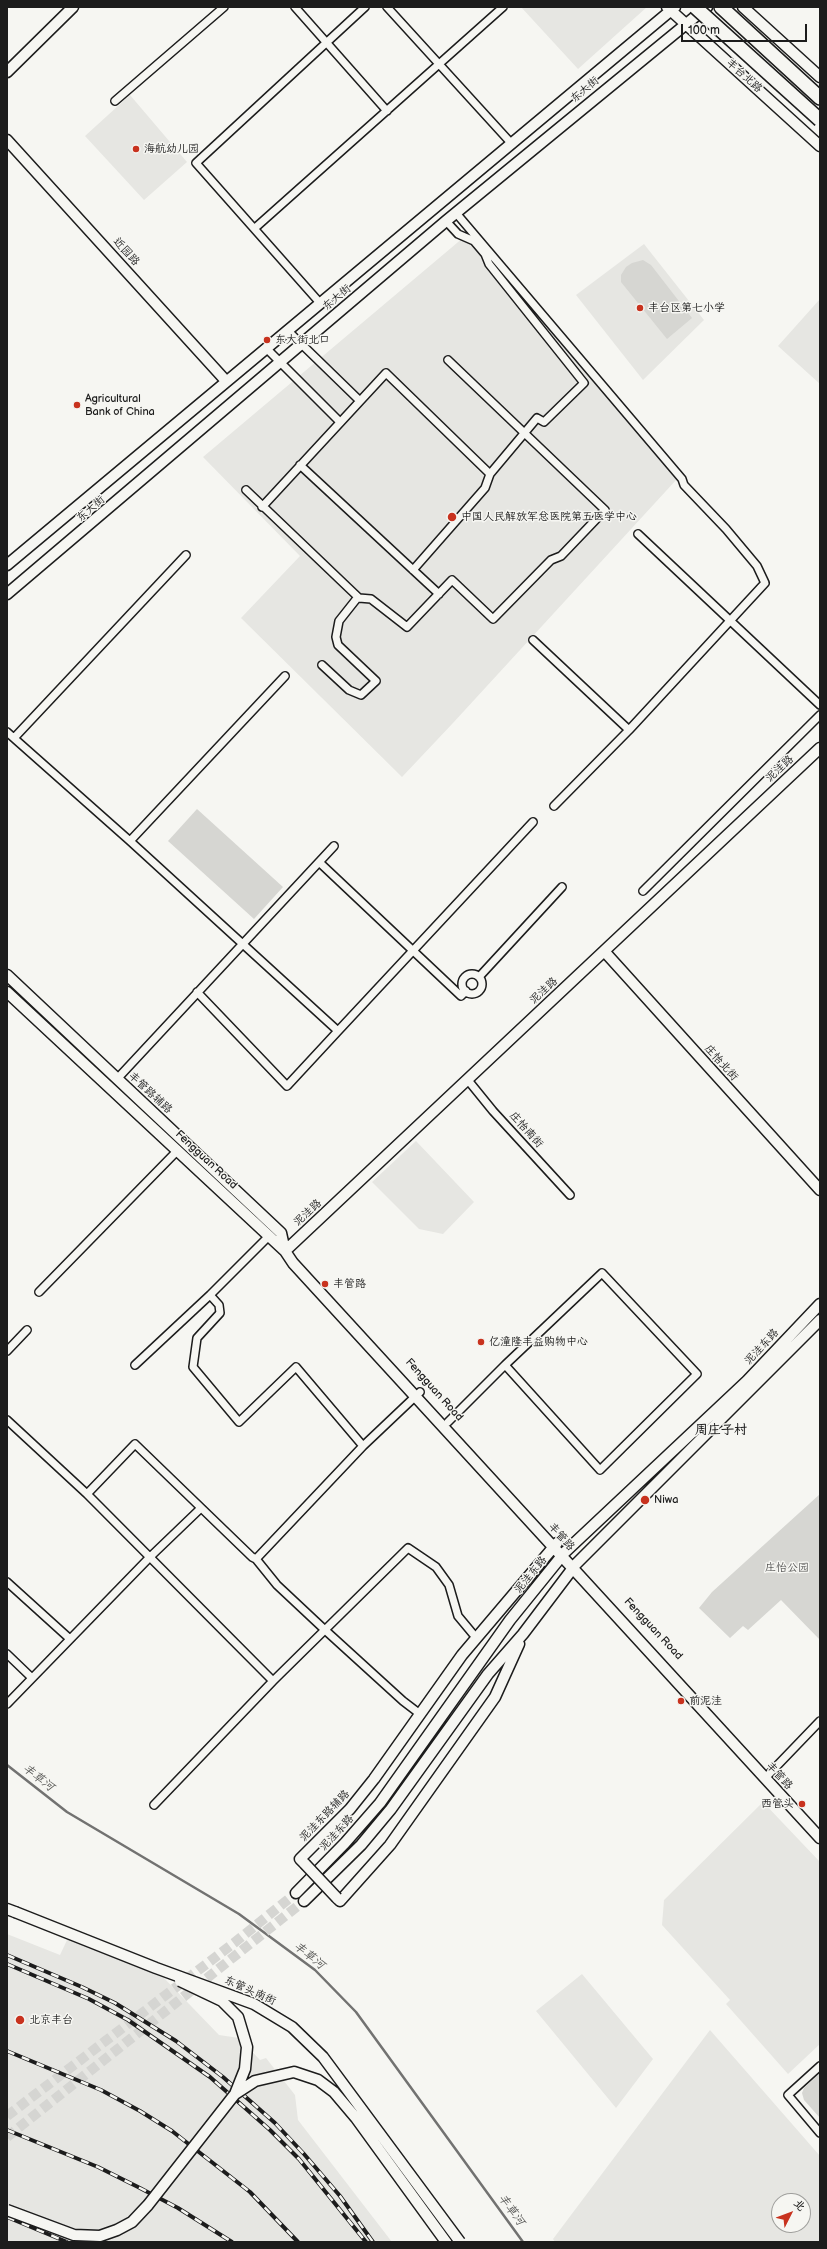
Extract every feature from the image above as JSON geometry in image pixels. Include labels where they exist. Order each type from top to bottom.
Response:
[{"type":"highway","name":"丰台北路","points":[[695,7],[820,120]]},
{"type":"highway","points":[[721,7],[820,98]]},
{"type":"main road","points":[[7,72],[73,7]]},
{"type":"main road","name":"东大街","points":[[7,594],[446,221],[685,23],[707,7]]},
{"type":"main road","points":[[743,7],[820,77]]},
{"type":"main road","name":"东大街","points":[[7,565],[512,143],[671,8]]},
{"type":"main road","name":"丰台北路","points":[[671,8],[685,23],[820,146]]},
{"type":"main road","name":"近园路","points":[[7,140],[226,381]]},
{"type":"main road","name":"泥洼路","points":[[285,1251],[604,951],[818,753]]},
{"type":"main road","name":"庄怡北街","points":[[604,951],[820,1190]]},
{"type":"main road","name":"丰管路辅路","points":[[7,975],[281,1234],[285,1251]]},
{"type":"main road","name":"Fengguan Road","points":[[7,992],[285,1251]]},
{"type":"main road","points":[[179,1152],[204,1160]]},
{"type":"main road","name":"丰管路","points":[[285,1251],[293,1263],[418,1394],[820,1838]]},
{"type":"main road","name":"泥洼东路","points":[[296,1893],[345,1843],[380,1803],[510,1620],[564,1554],[747,1381],[820,1304]]},
{"type":"main road","name":"泥洼东路","points":[[304,1901],[361,1845],[391,1809],[488,1674],[523,1634],[575,1566],[820,1320]]},
{"type":"main road","name":"Fengguan Road","points":[[418,1394],[448,1422],[555,1545]]},
{"type":"main road","name":"泥洼东路辅路","points":[[523,1634],[495,1697],[390,1845],[340,1901],[300,1858],[350,1809],[374,1779],[462,1655],[555,1545]]},
{"type":"main road","name":"Fengguan Road","points":[[575,1566],[820,1829]]},
{"type":"main road","name":"东管头南街","points":[[10,1910],[156,1968],[254,2004],[276,2015],[306,2039],[323,2057],[460,2242]]},
{"type":"main road","points":[[7,2210],[74,2235],[100,2236],[117,2230],[132,2222],[148,2205],[235,2094],[245,2069],[247,2047],[238,2017],[222,2001],[192,1988],[156,1968]]},
{"type":"main road","points":[[235,2094],[255,2081],[280,2074],[294,2072],[318,2080],[334,2092],[356,2118],[446,2242]]},
{"type":"street","points":[[115,101],[224,7]]},
{"type":"street","points":[[295,7],[387,110]]},
{"type":"street","points":[[320,303],[196,163],[365,7]]},
{"type":"street","points":[[387,7],[438,65],[512,143]]},
{"type":"street","points":[[255,228],[502,7]]},
{"type":"street","points":[[456,213],[682,479],[684,485],[726,529],[757,566],[765,583],[629,730],[554,806]]},
{"type":"street","points":[[413,570],[485,488],[490,474],[537,418],[544,422],[584,383],[489,264],[485,254],[474,241],[458,234],[446,221]]},
{"type":"street","points":[[287,330],[359,400]]},
{"type":"street","points":[[266,348],[340,422]]},
{"type":"street","points":[[246,490],[262,507],[358,597],[371,599],[407,628],[452,580],[493,619],[550,560],[561,556],[605,510],[448,360]]},
{"type":"street","points":[[262,507],[359,400],[386,373],[490,474]]},
{"type":"street","points":[[300,465],[439,594]]},
{"type":"street","points":[[638,534],[820,705]]},
{"type":"street","points":[[14,738],[186,555]]},
{"type":"street","points":[[322,665],[349,690],[361,695],[376,681],[338,645],[336,637],[339,621],[358,597]]},
{"type":"street","points":[[533,640],[629,730]]},
{"type":"street","points":[[130,840],[285,676]]},
{"type":"street","points":[[643,891],[820,715]]},
{"type":"street","points":[[7,732],[130,840],[338,1031]]},
{"type":"street","points":[[197,992],[287,1086],[534,822]]},
{"type":"street","points":[[117,1079],[242,943],[334,846]]},
{"type":"street","points":[[319,862],[460,996],[466,991]]},
{"type":"street","points":[[479,977],[562,887]]},
{"type":"street","points":[[472,974],[479,977],[482,984],[480,990],[474,994],[466,991],[462,984],[466,976],[472,974]]},
{"type":"street","name":"庄怡南街","points":[[468,1079],[493,1111],[570,1195]]},
{"type":"street","points":[[39,1292],[179,1152]]},
{"type":"street","points":[[135,1365],[210,1295],[269,1236]]},
{"type":"street","points":[[448,1422],[505,1365],[602,1273],[697,1374],[600,1470],[505,1365]]},
{"type":"street","points":[[210,1295],[219,1305],[220,1313],[196,1338],[193,1368],[240,1422],[296,1367],[363,1446]]},
{"type":"street","points":[[7,1351],[27,1330]]},
{"type":"street","points":[[256,1559],[363,1446],[418,1394]]},
{"type":"street","points":[[7,1420],[87,1494],[273,1682]]},
{"type":"street","points":[[87,1494],[135,1444],[252,1557],[256,1559],[277,1585],[403,1701],[420,1714]]},
{"type":"street","points":[[7,1704],[150,1557],[201,1508]]},
{"type":"street","points":[[154,1805],[273,1682],[408,1548],[436,1567],[449,1585],[458,1616],[473,1634]]},
{"type":"street","points":[[7,1582],[70,1639]]},
{"type":"street","points":[[7,1654],[32,1678]]},
{"type":"street","points":[[769,1774],[820,1721]]},
{"type":"street","points":[[820,2066],[788,2095],[820,2132]]},
{"type":"shaded area","points":[[521,7],[647,7],[578,69]]},
{"type":"shaded area","name":"海航幼儿园","points":[[130,95],[187,162],[144,200],[85,136]]},
{"type":"shaded area","name":"中国人民解放军总医院第五医学中心","points":[[470,232],[677,479],[402,777],[241,618],[300,556],[203,457]]},
{"type":"shaded area","name":"丰台区第七小学","points":[[644,244],[704,320],[643,380],[576,295]]},
{"type":"shaded area","points":[[820,299],[820,384],[778,346]]},
{"type":"shaded area","points":[[416,1141],[474,1202],[443,1234],[419,1229],[372,1182]]},
{"type":"shaded area","points":[[763,1802],[820,1862],[820,2044],[788,2074],[726,2004],[730,2000],[662,1925],[664,1900]]},
{"type":"shaded area","points":[[7,1934],[60,1955],[68,1938],[164,1978],[219,2035],[239,2038],[260,2060],[266,2058],[295,2095],[298,2120],[392,2242],[7,2242]]},
{"type":"shaded area","points":[[582,1974],[653,2059],[616,2108],[536,2011]]},
{"type":"shaded area","points":[[710,2030],[820,2156],[820,2242],[555,2242],[553,2239]]},
{"type":"green space","points":[[643,260],[651,265],[692,318],[667,339],[621,282],[621,275],[626,267],[632,263]]},
{"type":"green space","points":[[197,809],[283,887],[254,919],[168,841]]},
{"type":"green space","name":"庄怡公园","points":[[820,1494],[820,1640],[781,1600],[748,1630],[743,1626],[730,1638],[699,1608],[712,1592]]},
{"type":"green space","points":[[820,2073],[820,2118],[804,2100],[802,2093],[804,2088]]},
{"type":"waterway","name":"丰草河","points":[[7,1765],[67,1812],[239,1914],[315,1970],[356,2012],[523,2242]]},
{"type":"tunnel","points":[[7,2116],[234,1943],[296,1893]]},
{"type":"tunnel","points":[[7,2137],[304,1901]]},
{"type":"railway","points":[[7,1955],[82,1987],[115,2003],[176,2041],[223,2077],[275,2123],[304,2154],[340,2196],[373,2242]]},
{"type":"railway","points":[[7,1964],[89,1999],[128,2020],[210,2077],[270,2130],[299,2159],[366,2242]]},
{"type":"railway","points":[[7,2051],[101,2090],[140,2111],[172,2131],[250,2192],[298,2242]]},
{"type":"railway","points":[[7,2130],[98,2167],[178,2208],[232,2242]]},
{"type":"railway","points":[[7,2217],[67,2242]]},
{"type":"place","name":"海航幼儿园","points":[[136,149]]},
{"type":"place","name":"丰台区第七小学","points":[[640,308]]},
{"type":"place","name":"东大街北口","points":[[267,340]]},
{"type":"place","name":"Agricultural Bank of China","points":[[77,405]]},
{"type":"place","name":"中国人民解放军总医院第五医学中心","points":[[452,517]]},
{"type":"place","name":"丰管路","points":[[325,1284]]},
{"type":"place","name":"亿潼隆丰益购物中心","points":[[481,1342]]},
{"type":"place","name":"Niwa","points":[[645,1500]]},
{"type":"place","name":"前泥洼","points":[[681,1701]]},
{"type":"place","name":"西管头","points":[[802,1804]]},
{"type":"place","name":"北京丰台","points":[[20,2020]]},
{"type":"district","name":"周庄子村","points":[[721,1431]]}]
